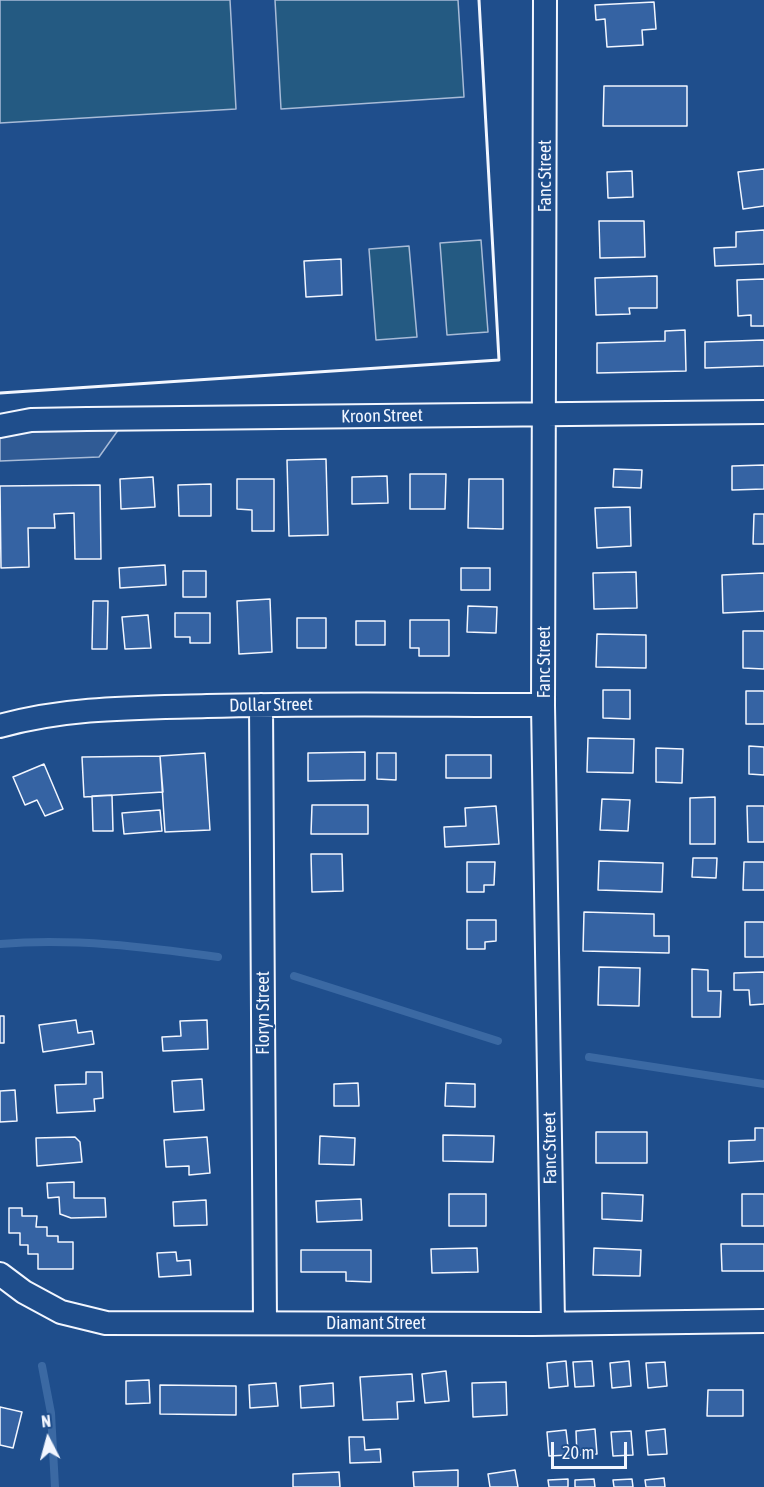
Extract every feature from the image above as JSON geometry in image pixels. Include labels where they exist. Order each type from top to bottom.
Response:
[{"type":"street","name":"Fanc Street","points":[[545,0],[546,415],[543,705],[553,1323]]},
{"type":"street","name":"Kroon Street","points":[[0,426],[31,420],[764,412]]},
{"type":"street","name":"Dollar Street","points":[[0,726],[40,715],[87,709],[261,705],[543,705]]},
{"type":"street","name":"Floryn Street","points":[[261,705],[265,1322]]},
{"type":"street","name":"Diamant Street","points":[[0,1274],[24,1292],[60,1312],[106,1323],[764,1321]]},
{"type":"shaded area","points":[[0,0],[230,0],[236,109],[0,123]]},
{"type":"shaded area","points":[[275,0],[458,0],[464,97],[281,109]]},
{"type":"shaded area","points":[[481,240],[488,332],[447,335],[440,243]]},
{"type":"shaded area","points":[[409,246],[417,337],[376,340],[369,249]]},
{"type":"shaded area","points":[[126,419],[99,457],[0,461],[0,426]]},
{"type":"building","points":[[654,2],[656,29],[642,30],[643,45],[607,47],[605,19],[596,20],[595,5]]},
{"type":"building","points":[[604,86],[687,86],[687,126],[603,126]]},
{"type":"building","points":[[764,169],[764,206],[743,209],[738,172]]},
{"type":"building","points":[[632,171],[633,197],[608,198],[607,172]]},
{"type":"building","points":[[599,221],[644,221],[645,257],[600,258]]},
{"type":"building","points":[[764,230],[764,264],[715,266],[714,248],[736,247],[736,232]]},
{"type":"building","points":[[341,259],[342,295],[306,297],[304,261]]},
{"type":"building","points":[[657,276],[657,308],[629,308],[630,314],[596,315],[595,278]]},
{"type":"building","points":[[764,279],[764,326],[751,326],[751,315],[738,316],[737,280]]},
{"type":"building","points":[[685,330],[686,371],[597,373],[597,343],[665,341],[665,331]]},
{"type":"building","points":[[764,340],[764,366],[705,368],[705,342]]},
{"type":"building","points":[[326,459],[328,535],[289,536],[287,460]]},
{"type":"building","points":[[764,465],[764,489],[732,490],[732,466]]},
{"type":"building","points":[[614,469],[642,470],[641,488],[613,487]]},
{"type":"building","points":[[410,474],[446,474],[445,509],[410,509]]},
{"type":"building","points":[[387,476],[388,503],[352,504],[352,477]]},
{"type":"building","points":[[153,477],[155,507],[121,509],[120,479]]},
{"type":"building","points":[[237,479],[274,479],[274,531],[252,531],[252,510],[237,509]]},
{"type":"building","points":[[469,479],[503,479],[503,529],[468,528]]},
{"type":"building","points":[[211,484],[211,516],[179,516],[178,485]]},
{"type":"building","points":[[100,485],[101,559],[75,559],[74,513],[54,514],[55,528],[28,528],[29,567],[1,568],[0,486]]},
{"type":"building","points":[[630,507],[631,546],[597,548],[595,508]]},
{"type":"building","points":[[754,514],[764,514],[764,544],[753,544]]},
{"type":"building","points":[[165,565],[166,585],[120,588],[119,568]]},
{"type":"building","points":[[461,568],[490,568],[490,590],[461,590]]},
{"type":"building","points":[[183,571],[206,571],[206,597],[183,597]]},
{"type":"building","points":[[636,572],[637,608],[594,609],[593,573]]},
{"type":"building","points":[[764,573],[764,611],[723,613],[722,575]]},
{"type":"building","points":[[270,599],[272,652],[239,654],[237,601]]},
{"type":"building","points":[[93,601],[108,601],[107,649],[92,649]]},
{"type":"building","points":[[468,606],[497,607],[496,633],[467,632]]},
{"type":"building","points":[[175,613],[210,613],[210,643],[190,643],[190,637],[175,637]]},
{"type":"building","points":[[148,615],[151,648],[125,649],[122,617]]},
{"type":"building","points":[[297,618],[326,618],[326,648],[297,648]]},
{"type":"building","points":[[410,620],[449,620],[449,656],[419,656],[419,648],[410,648]]},
{"type":"building","points":[[356,621],[385,621],[385,645],[356,645]]},
{"type":"building","points":[[743,631],[764,631],[764,669],[743,668]]},
{"type":"building","points":[[597,634],[646,635],[646,668],[596,667]]},
{"type":"building","points":[[603,690],[630,690],[630,719],[603,718]]},
{"type":"building","points":[[746,691],[764,691],[764,724],[746,724]]},
{"type":"building","points":[[588,738],[634,739],[633,773],[587,772]]},
{"type":"building","points":[[749,746],[764,747],[764,775],[749,774]]},
{"type":"building","points":[[656,748],[683,749],[682,783],[656,782]]},
{"type":"building","points":[[365,752],[365,780],[308,781],[308,753]]},
{"type":"building","points":[[205,753],[210,830],[165,832],[160,756]]},
{"type":"building","points":[[377,753],[396,753],[396,780],[377,779]]},
{"type":"building","points":[[446,755],[491,755],[491,778],[446,778]]},
{"type":"building","points":[[160,756],[163,792],[84,797],[82,757]]},
{"type":"building","points":[[44,764],[63,809],[45,816],[37,800],[25,805],[13,777]]},
{"type":"building","points":[[112,795],[113,831],[93,831],[92,796]]},
{"type":"building","points":[[715,797],[715,844],[690,844],[690,798]]},
{"type":"building","points":[[602,799],[630,800],[628,831],[600,830]]},
{"type":"building","points":[[312,805],[368,805],[368,834],[311,834]]},
{"type":"building","points":[[496,806],[499,844],[445,847],[444,827],[466,826],[465,808]]},
{"type":"building","points":[[747,806],[764,806],[764,842],[748,842]]},
{"type":"building","points":[[160,810],[162,831],[124,834],[122,813]]},
{"type":"building","points":[[311,854],[342,854],[343,891],[312,892]]},
{"type":"building","points":[[693,858],[717,858],[716,878],[692,877]]},
{"type":"building","points":[[599,861],[663,863],[662,892],[598,890]]},
{"type":"building","points":[[467,862],[495,862],[494,885],[484,885],[484,892],[467,892]]},
{"type":"building","points":[[744,862],[764,862],[764,890],[743,890]]},
{"type":"building","points":[[584,912],[654,914],[654,936],[669,936],[669,953],[583,951]]},
{"type":"building","points":[[467,920],[496,920],[496,941],[485,942],[485,949],[467,949]]},
{"type":"building","points":[[745,922],[764,922],[764,957],[745,957]]},
{"type":"building","points":[[599,967],[640,968],[639,1006],[598,1005]]},
{"type":"building","points":[[692,969],[708,970],[708,991],[721,991],[720,1017],[692,1017]]},
{"type":"building","points":[[764,972],[764,1004],[750,1005],[749,990],[734,990],[734,973]]},
{"type":"building","points":[[0,1016],[4,1016],[4,1043],[0,1043]]},
{"type":"building","points":[[76,1020],[78,1033],[92,1031],[94,1044],[43,1052],[39,1025]]},
{"type":"building","points":[[207,1020],[208,1049],[163,1051],[162,1037],[181,1036],[180,1021]]},
{"type":"building","points":[[86,1072],[102,1072],[103,1098],[94,1099],[95,1111],[57,1113],[55,1085],[86,1084]]},
{"type":"building","points":[[202,1079],[204,1110],[174,1112],[172,1081]]},
{"type":"building","points":[[358,1083],[359,1106],[334,1106],[334,1084]]},
{"type":"building","points":[[446,1083],[475,1084],[475,1107],[445,1106]]},
{"type":"building","points":[[15,1090],[17,1121],[0,1122],[0,1091]]},
{"type":"building","points":[[755,1128],[764,1128],[764,1161],[729,1163],[729,1141],[755,1140]]},
{"type":"building","points":[[596,1132],[647,1132],[647,1163],[596,1163]]},
{"type":"building","points":[[443,1135],[494,1136],[493,1162],[443,1161]]},
{"type":"building","points":[[320,1136],[355,1138],[354,1165],[319,1164]]},
{"type":"building","points":[[75,1137],[80,1142],[82,1162],[37,1166],[36,1138]]},
{"type":"building","points":[[207,1137],[210,1173],[189,1175],[189,1166],[166,1167],[164,1140]]},
{"type":"building","points":[[74,1182],[74,1198],[105,1198],[106,1217],[71,1218],[60,1214],[59,1197],[48,1198],[47,1183]]},
{"type":"building","points":[[602,1193],[643,1195],[642,1221],[602,1219]]},
{"type":"building","points":[[449,1194],[486,1194],[486,1226],[449,1226]]},
{"type":"building","points":[[742,1194],[764,1194],[764,1226],[742,1226]]},
{"type":"building","points":[[361,1199],[362,1220],[317,1222],[316,1201]]},
{"type":"building","points":[[206,1200],[207,1225],[174,1226],[173,1202]]},
{"type":"building","points":[[9,1208],[22,1208],[22,1216],[37,1216],[36,1227],[47,1227],[47,1236],[58,1236],[58,1242],[73,1242],[73,1269],[38,1269],[38,1254],[28,1254],[28,1245],[20,1245],[20,1233],[9,1233]]},
{"type":"building","points":[[721,1244],[764,1244],[764,1271],[722,1271]]},
{"type":"building","points":[[477,1248],[478,1272],[432,1273],[431,1249]]},
{"type":"building","points":[[594,1248],[641,1250],[640,1276],[593,1275]]},
{"type":"building","points":[[301,1250],[371,1250],[371,1282],[346,1281],[346,1272],[301,1272]]},
{"type":"building","points":[[176,1252],[177,1261],[190,1260],[191,1275],[159,1277],[157,1253]]},
{"type":"building","points":[[566,1361],[568,1386],[549,1388],[547,1363]]},
{"type":"building","points":[[592,1361],[594,1386],[575,1387],[573,1362]]},
{"type":"building","points":[[629,1361],[631,1386],[612,1388],[610,1363]]},
{"type":"building","points":[[665,1362],[667,1386],[648,1388],[646,1363]]},
{"type":"building","points":[[446,1371],[449,1401],[425,1403],[422,1374]]},
{"type":"building","points":[[412,1374],[414,1401],[397,1402],[398,1419],[363,1420],[360,1377]]},
{"type":"building","points":[[149,1380],[150,1403],[126,1404],[126,1381]]},
{"type":"building","points":[[506,1382],[507,1415],[473,1417],[472,1383]]},
{"type":"building","points":[[276,1383],[278,1406],[250,1408],[249,1385]]},
{"type":"building","points":[[333,1383],[334,1406],[301,1408],[300,1386]]},
{"type":"building","points":[[160,1385],[236,1386],[236,1415],[160,1414]]},
{"type":"building","points":[[708,1390],[743,1390],[743,1416],[707,1416]]},
{"type":"building","points":[[0,1407],[22,1412],[13,1448],[0,1445]]},
{"type":"building","points":[[595,1429],[597,1454],[577,1455],[576,1431]]},
{"type":"building","points":[[665,1429],[667,1454],[648,1455],[646,1431]]},
{"type":"building","points":[[566,1430],[569,1455],[549,1456],[547,1432]]},
{"type":"building","points":[[631,1431],[633,1455],[613,1456],[611,1432]]},
{"type":"building","points":[[349,1437],[364,1437],[365,1450],[380,1449],[381,1462],[350,1463]]},
{"type":"building","points":[[458,1470],[458,1487],[414,1487],[413,1472]]},
{"type":"building","points":[[515,1470],[518,1487],[490,1487],[488,1474]]},
{"type":"building","points":[[339,1472],[340,1487],[293,1487],[293,1474]]},
{"type":"building","points":[[664,1478],[665,1487],[646,1487],[645,1480]]},
{"type":"building","points":[[568,1479],[568,1487],[549,1487],[548,1480]]},
{"type":"building","points":[[594,1479],[595,1487],[575,1487],[575,1480]]},
{"type":"building","points":[[632,1479],[633,1487],[614,1487],[613,1480]]},
{"type":"waterway","points":[[0,944],[83,943],[218,957]]},
{"type":"waterway","points":[[294,976],[498,1041]]},
{"type":"waterway","points":[[589,1057],[764,1084]]},
{"type":"waterway","points":[[42,1366],[51,1413],[55,1487]]},
{"type":"wall","points":[[0,393],[499,360],[479,0]]}]
